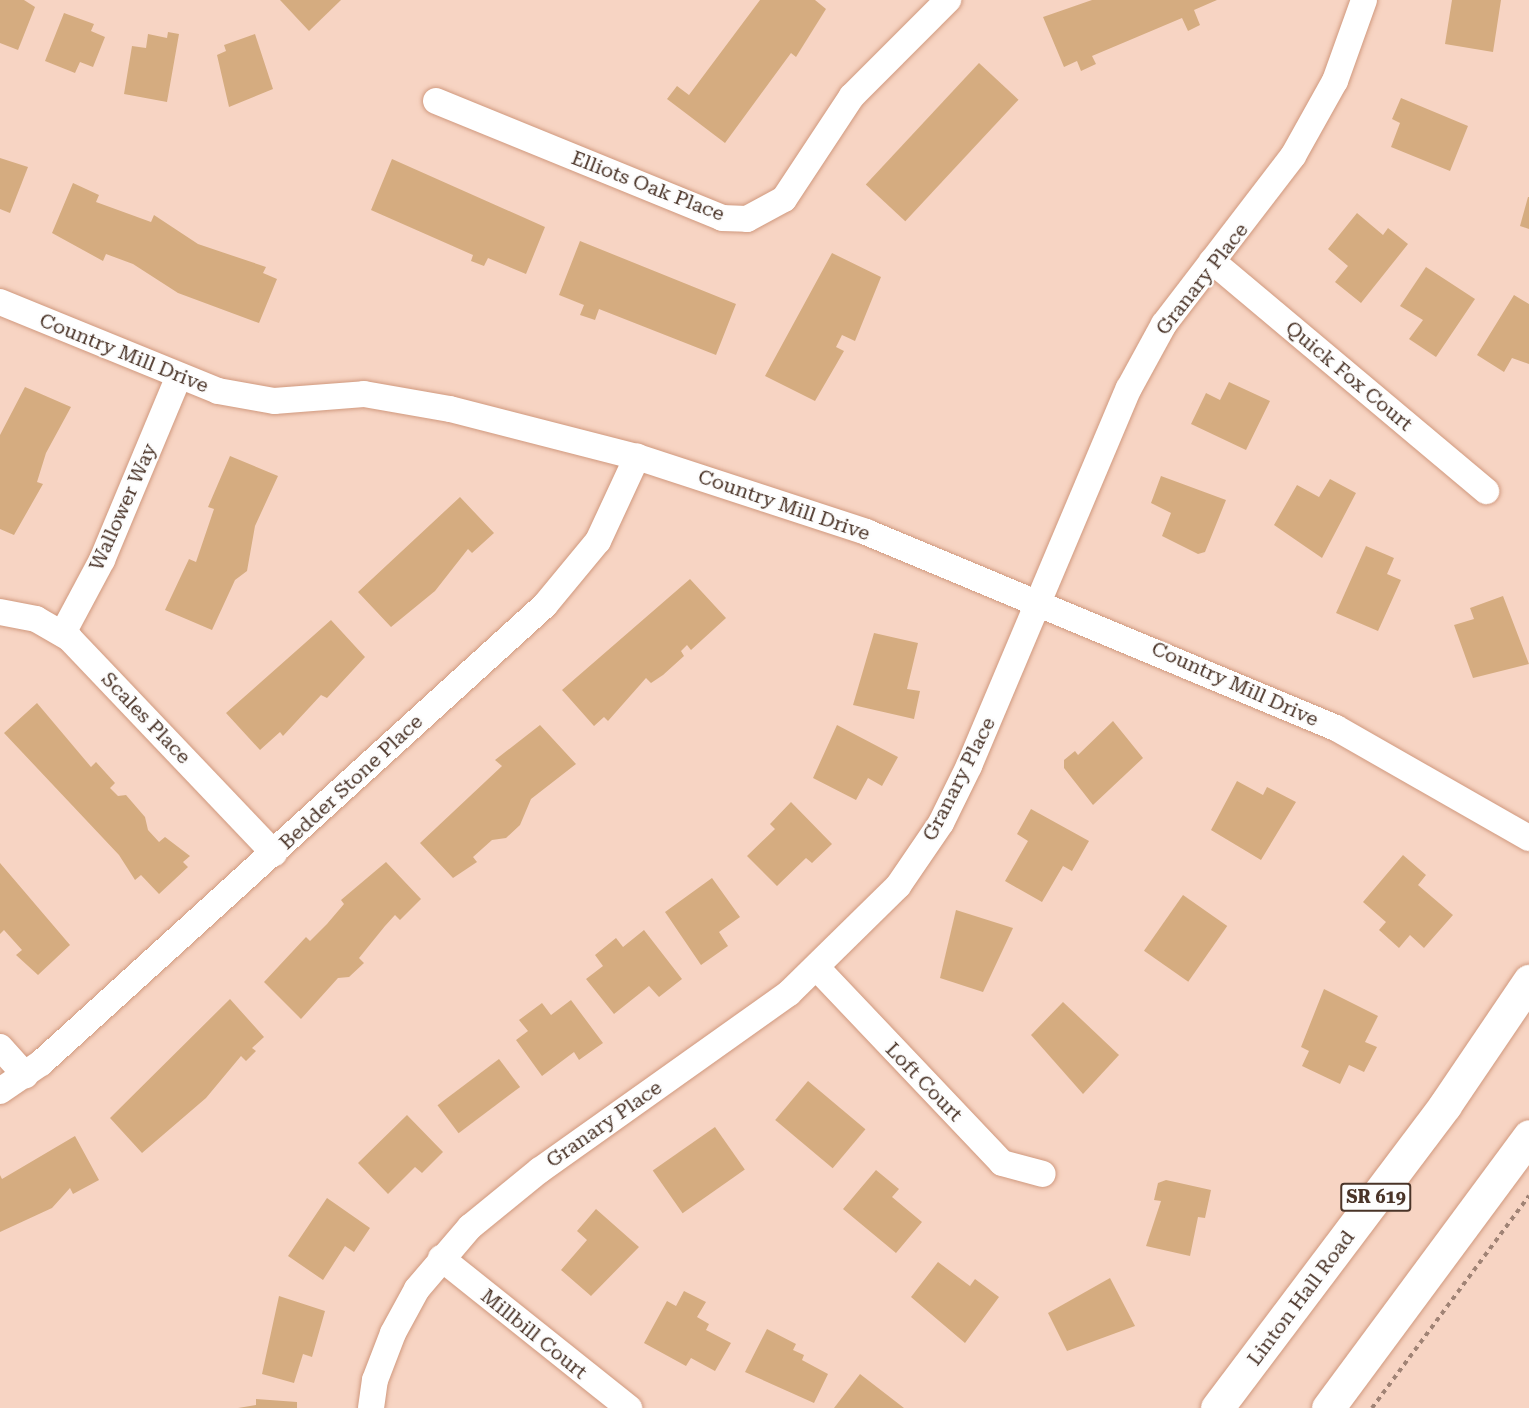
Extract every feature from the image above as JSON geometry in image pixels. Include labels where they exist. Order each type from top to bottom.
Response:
[{"type":"main road","name":"Linton Hall Road","points":[[1217,1408],[1445,1105],[1529,981]]},
{"type":"main road","points":[[1328,1408],[1529,1136]]},
{"type":"street","name":"Elliots Oak Place","points":[[436,101],[722,218],[747,219],[784,199],[852,96],[948,0]]},
{"type":"street","name":"Granary Place","points":[[371,1408],[375,1380],[393,1333],[441,1258],[540,1170],[818,969],[898,886],[942,823],[1041,602],[1129,388],[1164,324],[1293,156],[1335,81],[1364,0]]},
{"type":"street","name":"Quick Fox Court","points":[[1212,261],[1486,491]]},
{"type":"street","name":"Country Mill Drive","points":[[0,302],[178,378],[274,401],[364,394],[450,409],[637,457],[866,532],[1041,602],[1336,728],[1529,838]]},
{"type":"street","name":"Wallower Way","points":[[63,633],[106,551],[178,378]]},
{"type":"street","name":"Bedder Stone Place","points":[[0,1091],[25,1075],[274,853],[571,578],[598,541],[637,457]]},
{"type":"street","name":"Scales Place","points":[[0,612],[36,619],[63,633],[274,853]]},
{"type":"street","name":"Loft Court","points":[[818,969],[1002,1163],[1043,1174]]},
{"type":"street","points":[[0,1047],[25,1075]]},
{"type":"street","name":"Millbill Court","points":[[441,1258],[629,1408]]},
{"type":"path","points":[[1372,1408],[1529,1196]]},
{"type":"building","points":[[0,0],[24,0],[35,7],[18,50],[0,43]]},
{"type":"building","points":[[280,0],[341,0],[309,31]]},
{"type":"building","points":[[760,0],[815,0],[826,9],[796,57],[791,53],[725,143],[667,99],[677,86],[689,95]]},
{"type":"building","points":[[1092,0],[1217,0],[1194,10],[1200,25],[1188,31],[1182,18],[1092,56],[1096,64],[1081,71],[1077,61],[1064,67],[1043,17]]},
{"type":"building","points":[[1452,0],[1501,0],[1493,52],[1445,44]]},
{"type":"building","points":[[64,13],[94,24],[91,31],[105,37],[93,67],[80,62],[75,73],[45,61]]},
{"type":"building","points":[[168,32],[179,34],[167,102],[124,94],[132,46],[146,48],[148,34],[167,38]]},
{"type":"building","points":[[255,34],[273,89],[229,107],[217,55],[226,51],[224,45]]},
{"type":"building","points":[[979,63],[1018,100],[905,221],[866,184]]},
{"type":"building","points":[[1401,98],[1468,126],[1450,171],[1391,147],[1400,123],[1392,119]]},
{"type":"building","points":[[0,158],[28,167],[10,213],[0,209]]},
{"type":"building","points":[[392,159],[545,227],[526,274],[488,258],[484,266],[471,261],[473,255],[371,210]]},
{"type":"building","points":[[73,183],[99,195],[96,202],[151,222],[154,215],[198,244],[266,267],[263,273],[277,279],[259,323],[178,293],[133,264],[106,254],[103,261],[52,233]]},
{"type":"building","points":[[1529,197],[1529,229],[1520,226]]},
{"type":"building","points":[[1357,213],[1383,235],[1388,228],[1408,244],[1361,303],[1335,282],[1348,266],[1328,249]]},
{"type":"building","points":[[580,241],[736,304],[716,355],[599,309],[595,320],[580,315],[584,305],[559,295]]},
{"type":"building","points":[[832,253],[881,277],[855,341],[842,335],[836,347],[844,351],[815,401],[765,376]]},
{"type":"building","points":[[1426,267],[1475,299],[1436,357],[1409,339],[1423,320],[1400,306]]},
{"type":"building","points":[[1514,295],[1529,304],[1529,364],[1512,358],[1504,372],[1477,355]]},
{"type":"building","points":[[1229,382],[1270,401],[1246,450],[1191,424],[1206,393],[1220,400]]},
{"type":"building","points":[[25,387],[71,407],[46,453],[37,482],[43,484],[14,535],[0,529],[0,435]]},
{"type":"building","points":[[230,456],[278,476],[255,526],[247,571],[235,580],[212,630],[165,610],[189,559],[196,562],[214,509],[208,507]]},
{"type":"building","points":[[1161,476],[1226,500],[1205,552],[1198,554],[1162,536],[1171,513],[1151,503]]},
{"type":"building","points":[[1330,479],[1356,493],[1322,558],[1274,525],[1297,485],[1319,497]]},
{"type":"building","points":[[460,497],[494,533],[472,553],[468,549],[435,591],[391,627],[358,592]]},
{"type":"building","points":[[1366,546],[1394,558],[1387,574],[1401,580],[1378,631],[1336,613]]},
{"type":"building","points":[[690,579],[726,618],[691,650],[687,645],[681,651],[684,656],[663,675],[651,683],[646,678],[608,721],[604,717],[594,726],[562,690]]},
{"type":"building","points":[[1503,596],[1529,664],[1473,678],[1454,625],[1474,619],[1470,608]]},
{"type":"building","points":[[331,620],[365,657],[327,698],[321,695],[283,736],[280,732],[260,750],[226,713]]},
{"type":"building","points":[[874,633],[918,643],[907,689],[920,691],[914,719],[853,705]]},
{"type":"building","points":[[37,703],[91,767],[96,762],[115,783],[110,788],[118,796],[126,795],[145,817],[148,830],[159,842],[165,837],[190,856],[183,862],[188,867],[159,894],[141,875],[135,880],[119,855],[4,733]]},
{"type":"building","points":[[1113,721],[1143,758],[1093,805],[1064,768],[1064,760],[1075,751],[1078,755]]},
{"type":"building","points":[[540,725],[576,764],[531,799],[520,825],[506,838],[492,840],[473,857],[477,862],[453,878],[420,843],[502,766],[495,760]]},
{"type":"building","points":[[837,725],[898,757],[882,786],[868,778],[856,800],[813,778]]},
{"type":"building","points":[[1237,781],[1263,795],[1267,787],[1296,802],[1261,860],[1211,830]]},
{"type":"building","points":[[791,802],[832,844],[812,863],[806,858],[777,886],[747,856],[775,829],[770,824]]},
{"type":"building","points":[[1031,809],[1089,841],[1072,871],[1063,866],[1042,902],[1005,881],[1028,841],[1017,834]]},
{"type":"building","points":[[1403,855],[1426,875],[1418,885],[1453,915],[1424,948],[1410,935],[1399,948],[1379,930],[1386,922],[1363,902]]},
{"type":"building","points":[[386,862],[421,899],[400,920],[395,915],[359,958],[364,963],[349,977],[338,978],[301,1019],[264,982],[306,937],[310,941],[327,924],[344,904],[341,900]]},
{"type":"building","points":[[0,863],[70,945],[38,975],[16,955],[22,950],[4,930],[0,934]]},
{"type":"building","points":[[712,878],[740,917],[719,932],[728,946],[701,965],[665,912]]},
{"type":"building","points":[[1183,895],[1227,926],[1188,982],[1144,951]]},
{"type":"building","points":[[956,910],[1013,928],[983,992],[940,978]]},
{"type":"building","points":[[644,930],[682,979],[659,997],[649,986],[614,1014],[586,979],[603,966],[595,955],[616,938],[623,947]]},
{"type":"building","points":[[1324,989],[1378,1016],[1365,1042],[1377,1047],[1364,1072],[1349,1065],[1340,1084],[1302,1066],[1309,1051],[1301,1047]]},
{"type":"building","points":[[230,999],[264,1037],[252,1048],[256,1051],[246,1061],[241,1056],[206,1098],[142,1153],[110,1118]]},
{"type":"building","points":[[571,1000],[603,1043],[579,1060],[574,1052],[542,1076],[516,1040],[528,1031],[519,1020],[542,1003],[551,1015]]},
{"type":"building","points":[[1063,1002],[1119,1055],[1083,1094],[1031,1035]]},
{"type":"building","points":[[499,1059],[520,1087],[459,1133],[438,1105]]},
{"type":"building","points":[[808,1081],[865,1129],[833,1168],[775,1120]]},
{"type":"building","points":[[407,1115],[443,1152],[422,1173],[415,1167],[388,1194],[358,1163]]},
{"type":"building","points":[[715,1127],[745,1170],[683,1213],[653,1171]]},
{"type":"building","points":[[75,1136],[99,1180],[73,1194],[70,1188],[52,1208],[0,1232],[0,1175],[2,1179]]},
{"type":"building","points":[[876,1170],[899,1189],[892,1197],[922,1222],[896,1253],[843,1209]]},
{"type":"building","points":[[1166,1180],[1211,1190],[1205,1218],[1198,1217],[1190,1256],[1146,1246],[1161,1201],[1154,1200],[1158,1183]]},
{"type":"building","points":[[327,1198],[370,1228],[354,1252],[345,1246],[323,1280],[288,1256]]},
{"type":"building","points":[[596,1209],[639,1247],[591,1296],[561,1270],[587,1240],[577,1231]]},
{"type":"building","points":[[938,1262],[970,1286],[975,1279],[999,1297],[965,1343],[911,1297]]},
{"type":"building","points":[[1110,1278],[1135,1326],[1067,1351],[1048,1313]]},
{"type":"building","points":[[684,1291],[706,1302],[697,1317],[709,1324],[706,1330],[731,1343],[715,1371],[691,1358],[686,1366],[644,1343],[667,1301],[676,1306]]},
{"type":"building","points":[[279,1296],[325,1311],[312,1357],[303,1354],[294,1383],[262,1374]]},
{"type":"building","points":[[767,1329],[796,1344],[793,1350],[804,1355],[802,1360],[828,1374],[814,1403],[745,1372]]},
{"type":"building","points":[[860,1374],[904,1408],[834,1408]]},
{"type":"building","points":[[256,1399],[297,1402],[297,1408],[238,1408],[256,1405]]}]
